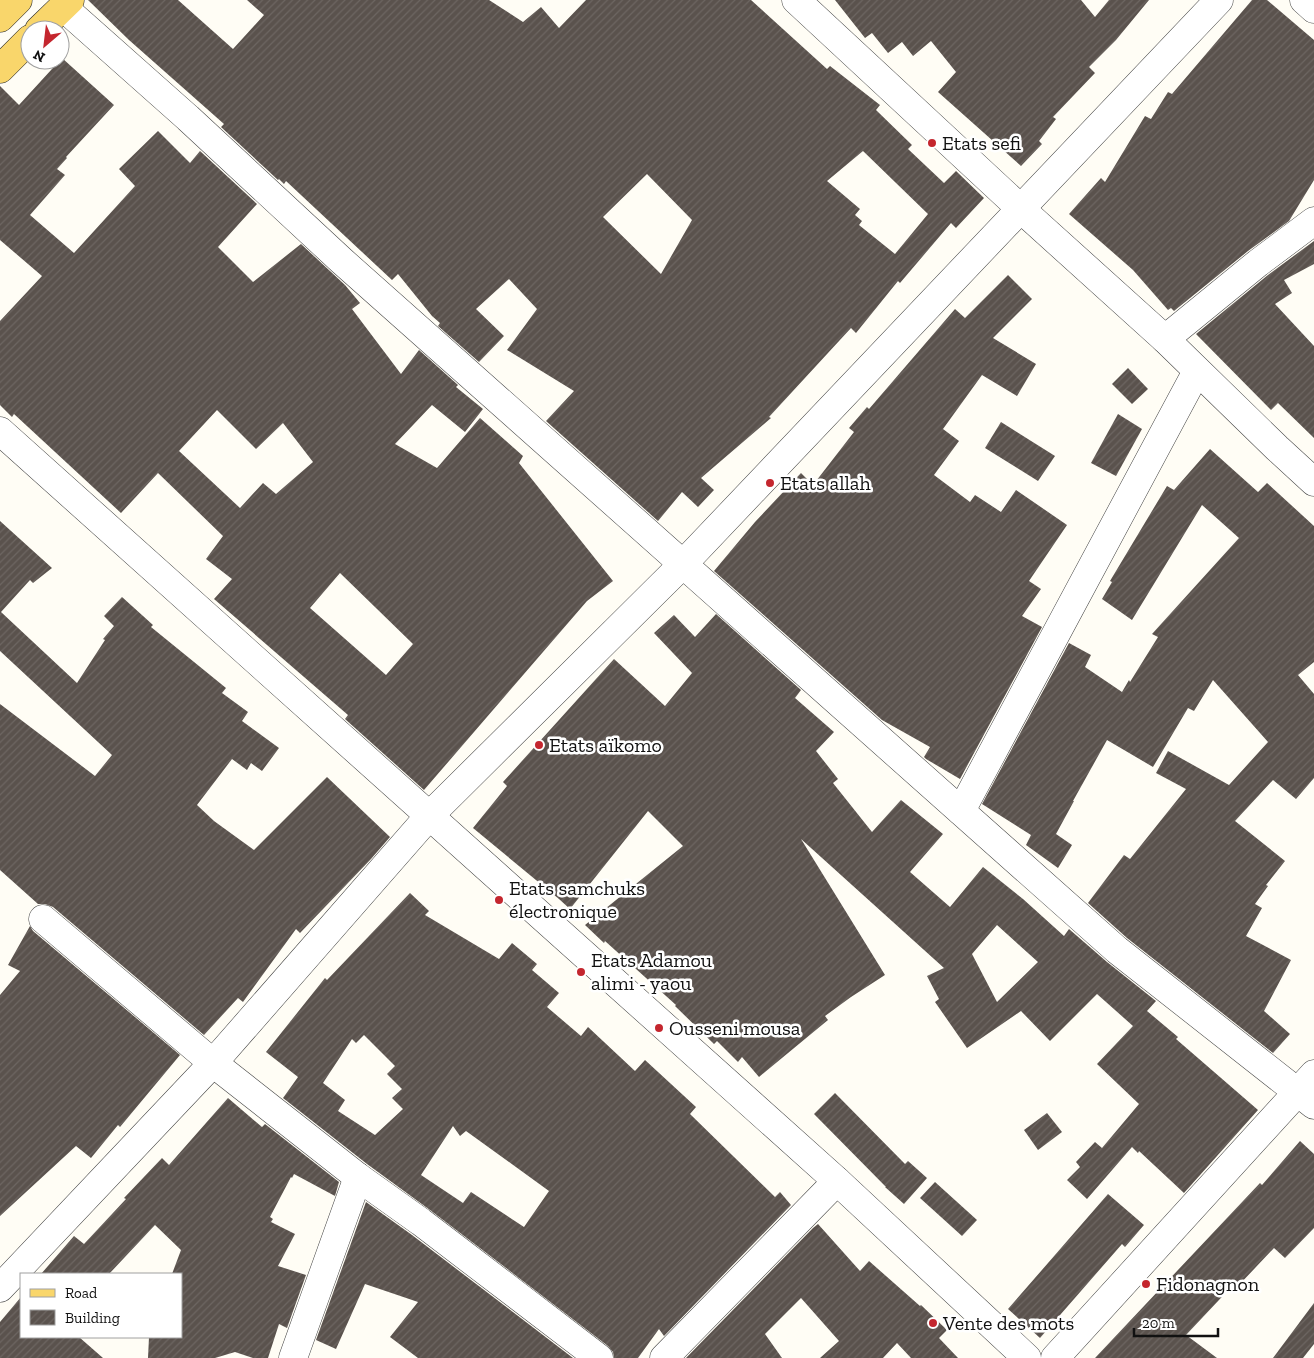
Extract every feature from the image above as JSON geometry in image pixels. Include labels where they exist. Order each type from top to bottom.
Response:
[{"type":"main road","points":[[0,18],[18,0]]},
{"type":"main road","points":[[50,20],[66,3]]},
{"type":"main road","points":[[0,69],[20,49]]},
{"type":"street","points":[[796,0],[1020,209],[1165,339],[1314,482]]},
{"type":"street","points":[[0,1288],[213,1063],[430,815],[683,564],[1219,0]]},
{"type":"street","points":[[1304,0],[1314,8]]},
{"type":"street","points":[[66,3],[342,261],[1117,950],[1308,1090],[1055,1358]]},
{"type":"street","points":[[1165,339],[1258,263],[1314,221]]},
{"type":"street","points":[[961,811],[1197,371]]},
{"type":"street","points":[[0,431],[838,1181],[1027,1358]]},
{"type":"street","points":[[43,919],[213,1063],[358,1177],[421,1222],[599,1358]]},
{"type":"street","points":[[293,1358],[358,1177]]},
{"type":"street","points":[[664,1358],[838,1181]]},
{"type":"building","points":[[88,0],[178,0],[233,49],[264,15],[247,0],[489,0],[523,22],[541,7],[559,28],[586,0],[751,0],[827,69],[830,66],[880,105],[876,110],[912,145],[908,149],[944,183],[956,171],[984,198],[956,228],[951,223],[900,283],[898,281],[856,333],[851,328],[769,417],[771,418],[701,478],[714,490],[698,507],[682,492],[658,521],[546,421],[574,391],[507,350],[537,309],[509,279],[476,309],[504,336],[479,362],[438,326],[440,323],[432,316],[398,274],[392,280],[286,181],[284,184],[278,180],[221,127],[224,124],[129,40]],"holes":[[[863,151],[928,214],[895,254],[859,225],[862,221],[855,215],[860,209],[827,181]],[[647,174],[692,220],[661,274],[603,217]]]},
{"type":"building","points":[[835,0],[1081,0],[1095,17],[1109,0],[1149,0],[1116,40],[1089,67],[1095,73],[1053,117],[1056,119],[1039,141],[1042,144],[1021,166],[938,92],[956,72],[931,41],[913,56],[902,42],[888,53],[872,33],[865,38]]},
{"type":"building","points":[[1252,0],[1267,0],[1314,40],[1314,180],[1289,221],[1248,251],[1174,311],[1171,308],[1168,310],[1133,270],[1069,214],[1101,178],[1105,182],[1145,116],[1151,119],[1168,92],[1172,94]]},
{"type":"building","points":[[70,65],[114,105],[66,157],[57,169],[65,175],[30,215],[74,253],[135,186],[119,169],[158,131],[190,163],[200,151],[257,204],[218,247],[253,282],[301,244],[345,285],[360,303],[352,309],[401,374],[419,350],[458,385],[456,387],[483,409],[465,432],[432,405],[395,444],[437,468],[480,418],[523,456],[519,463],[613,581],[587,601],[424,790],[345,719],[348,715],[214,599],[232,579],[206,559],[223,536],[158,473],[121,513],[14,414],[12,417],[0,405],[0,321],[42,276],[0,240],[0,86],[19,105],[51,70],[70,70]],"holes":[[[217,410],[256,449],[283,423],[313,462],[276,494],[263,483],[240,508],[179,451]],[[340,573],[413,644],[386,675],[310,608]]]},
{"type":"building","points":[[1314,241],[1314,264],[1284,280],[1292,293],[1275,304],[1314,346],[1314,438],[1278,403],[1271,410],[1196,334],[1268,275]]},
{"type":"building","points":[[1008,275],[1032,299],[993,338],[1036,364],[1017,396],[982,375],[943,429],[959,441],[934,475],[970,502],[975,495],[1001,512],[1016,490],[1067,525],[1029,581],[1041,589],[1022,616],[1042,627],[960,779],[926,759],[924,757],[930,747],[882,720],[714,571],[755,522],[801,473],[813,485],[854,432],[849,428],[867,407],[869,409],[955,309],[965,318]]},
{"type":"building","points":[[1128,368],[1148,389],[1132,404],[1112,384]]},
{"type":"building","points":[[1118,414],[1142,429],[1116,476],[1091,463]]},
{"type":"building","points":[[1001,422],[1055,456],[1038,481],[985,448]]},
{"type":"building","points":[[1210,449],[1258,492],[1267,483],[1314,526],[1314,662],[1298,675],[1314,694],[1314,778],[1296,799],[1273,780],[1235,821],[1285,861],[1266,885],[1268,886],[1255,904],[1262,908],[1246,936],[1291,960],[1264,1011],[1290,1034],[1273,1053],[1127,938],[1088,903],[1124,855],[1130,859],[1186,789],[1156,773],[1168,751],[1229,785],[1268,742],[1213,680],[1194,711],[1188,708],[1153,767],[1107,740],[1056,834],[1072,845],[1058,868],[1026,845],[1031,835],[982,804],[1069,643],[1091,655],[1085,667],[1122,692],[1158,637],[1152,634],[1239,538],[1202,505],[1132,620],[1102,599],[1112,582],[1110,581],[1167,486],[1174,490]]},
{"type":"building","points":[[0,521],[52,568],[33,583],[30,580],[1,612],[77,683],[105,640],[103,639],[114,626],[104,616],[122,597],[153,625],[151,627],[226,688],[222,693],[248,712],[242,721],[279,748],[262,771],[251,763],[247,770],[232,759],[197,805],[214,821],[254,850],[327,777],[390,837],[300,933],[296,929],[243,1002],[238,998],[204,1035],[53,907],[38,904],[0,870],[0,704],[95,776],[112,755],[0,651]]},
{"type":"building","points":[[716,614],[801,690],[795,698],[834,732],[816,751],[838,779],[833,783],[872,832],[901,800],[943,834],[910,872],[950,907],[983,867],[1023,899],[1064,936],[1069,929],[1156,1001],[1147,1011],[1178,1037],[1176,1039],[1258,1110],[1184,1193],[1139,1151],[1138,1153],[1132,1147],[1087,1199],[1067,1180],[1080,1167],[1076,1162],[1095,1142],[1102,1148],[1139,1104],[1097,1064],[1133,1026],[1097,994],[1050,1041],[1021,1011],[967,1048],[935,1002],[939,999],[927,976],[944,968],[801,839],[885,975],[825,1016],[828,1020],[759,1077],[742,1057],[738,1062],[717,1041],[714,1044],[676,1005],[585,925],[683,846],[648,811],[570,909],[473,828],[507,786],[503,782],[614,659],[665,706],[692,673],[654,633],[674,615],[695,637]],"holes":[[[997,925],[1038,962],[997,1002],[972,954]]]},
{"type":"building","points":[[410,893],[429,911],[425,915],[499,959],[512,943],[537,964],[532,970],[559,993],[547,1007],[581,1036],[588,1027],[635,1071],[645,1060],[696,1107],[690,1114],[775,1197],[780,1192],[791,1205],[664,1336],[659,1329],[638,1358],[614,1358],[613,1352],[608,1346],[367,1164],[283,1098],[298,1077],[266,1052],[325,978],[327,980]],"holes":[[[364,1035],[395,1066],[387,1074],[402,1089],[392,1098],[403,1109],[375,1135],[338,1111],[345,1100],[323,1083],[352,1039],[356,1043]],[[453,1126],[460,1136],[466,1131],[549,1191],[524,1227],[471,1192],[463,1203],[421,1175]]]},
{"type":"building","points":[[30,926],[33,931],[180,1055],[120,1127],[118,1125],[91,1158],[76,1146],[0,1216],[0,995],[20,971],[8,965]]},
{"type":"building","points":[[835,1093],[905,1164],[908,1161],[927,1178],[904,1204],[814,1114]]},
{"type":"building","points":[[228,1098],[262,1127],[265,1124],[339,1182],[335,1196],[294,1174],[270,1217],[273,1219],[271,1222],[295,1234],[278,1266],[306,1275],[287,1328],[279,1324],[268,1358],[253,1358],[235,1352],[215,1358],[148,1358],[149,1338],[182,1338],[182,1273],[172,1273],[181,1250],[155,1225],[110,1273],[42,1273],[74,1236],[84,1244],[162,1158],[169,1165]]},
{"type":"building","points":[[1047,1113],[1062,1132],[1038,1150],[1024,1130]]},
{"type":"building","points":[[1300,1141],[1314,1154],[1314,1228],[1285,1258],[1274,1248],[1238,1286],[1235,1283],[1186,1335],[1217,1358],[1095,1358],[1260,1183],[1262,1185]]},
{"type":"building","points":[[935,1182],[977,1220],[962,1236],[920,1198]]},
{"type":"building","points":[[1108,1194],[1144,1225],[1125,1247],[1122,1244],[1040,1338],[1008,1309]]},
{"type":"building","points":[[366,1202],[573,1358],[418,1358],[390,1337],[418,1302],[365,1284],[336,1349],[316,1340]]},
{"type":"building","points":[[818,1224],[860,1271],[869,1261],[921,1305],[947,1330],[939,1338],[958,1358],[911,1358],[897,1343],[883,1358],[820,1358],[839,1341],[801,1298],[765,1334],[782,1358],[686,1358]]},
{"type":"building","points":[[20,1298],[20,1338],[80,1338],[103,1358],[0,1358],[0,1322]]},
{"type":"building","points":[[1314,1303],[1314,1344],[1303,1358],[1273,1358]]},
{"type":"place","name":"Etats sefi","points":[[932,143]]},
{"type":"place","name":"Etats allah","points":[[770,483]]},
{"type":"place","name":"Etats aïkomo","points":[[539,745]]},
{"type":"place","name":"Etats samchuks électronique","points":[[499,900]]},
{"type":"place","name":"Etats Adamou alimi - yaou","points":[[581,972]]},
{"type":"place","name":"Ousseni mousa","points":[[659,1028]]},
{"type":"place","name":"Fidonagnon","points":[[1146,1284]]},
{"type":"place","name":"Vente des mots","points":[[933,1323]]}]
